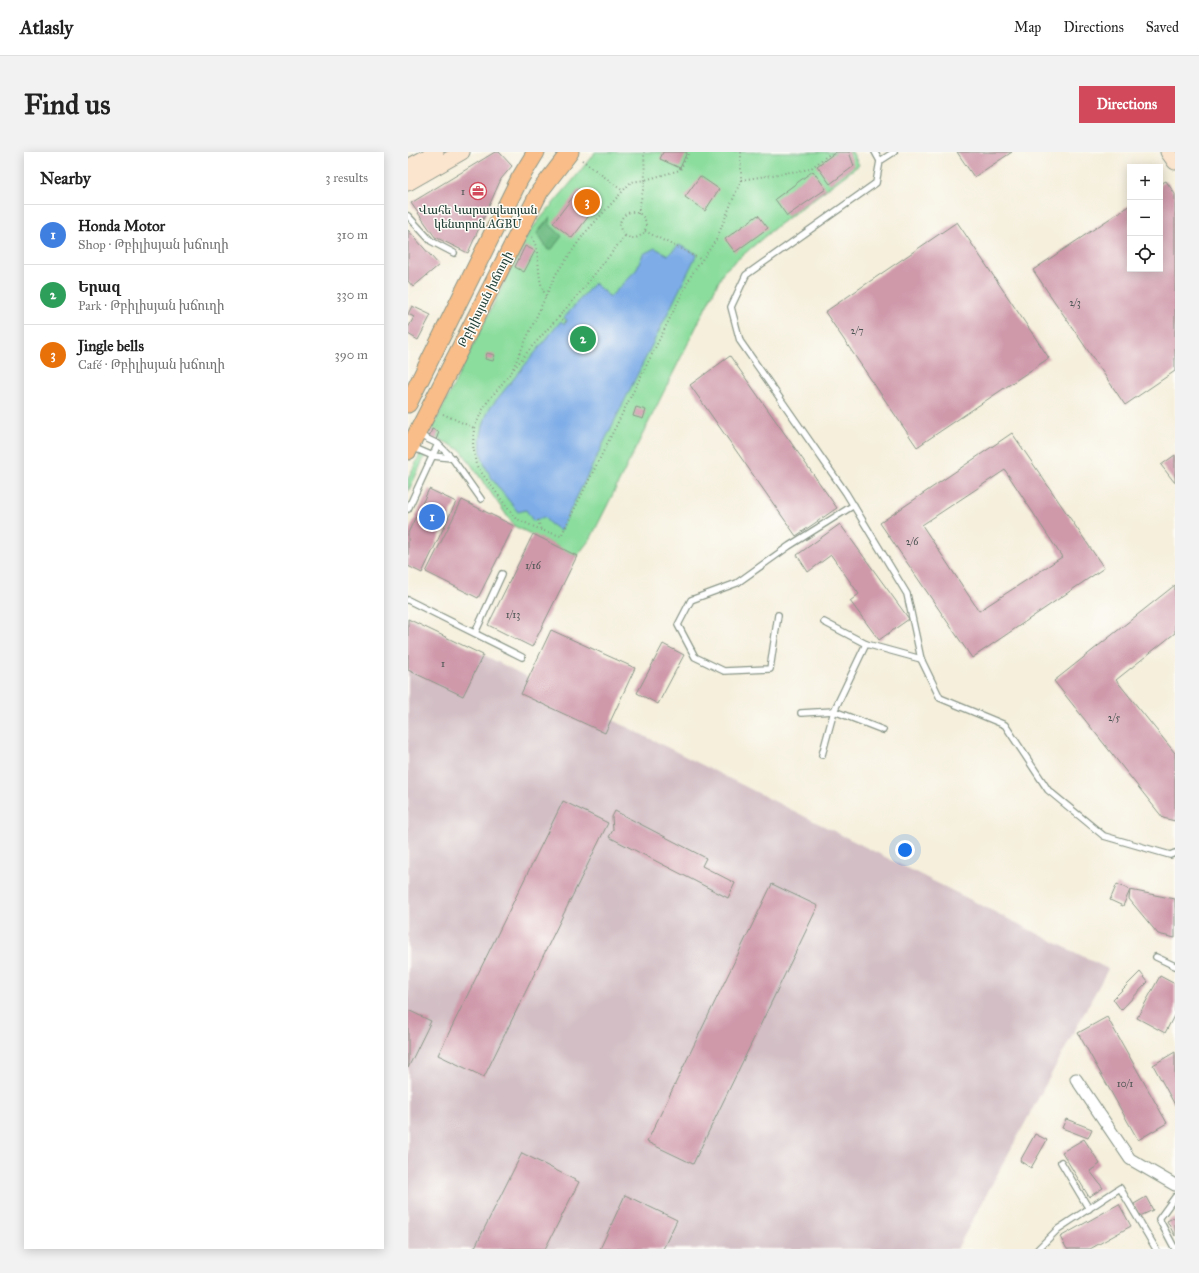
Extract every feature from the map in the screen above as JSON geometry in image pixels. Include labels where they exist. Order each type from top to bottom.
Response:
[{"type":"main road","points":[[408,167],[436,152]]},
{"type":"main road","points":[[408,183],[462,152]]},
{"type":"main road","points":[[1168,152],[1175,162]]},
{"type":"main road","name":"Թբիլիսյան խճուղի","points":[[408,404],[530,154]]},
{"type":"main road","name":"Թբիլիսյան խճուղի","points":[[412,444],[540,191],[575,155]]},
{"type":"street","points":[[1076,1079],[1130,1159],[1175,1185]]},
{"type":"lane","points":[[875,152],[880,161],[876,183],[746,275],[731,307],[740,341],[854,505],[906,594],[921,658],[940,698],[1004,725],[1048,790],[1104,836],[1170,855],[1175,854]]},
{"type":"lane","points":[[880,161],[894,152]]},
{"type":"lane","points":[[408,216],[431,241],[454,253]]},
{"type":"lane","points":[[412,444],[438,444],[452,458],[482,499]]},
{"type":"lane","points":[[412,444],[432,456],[452,458]]},
{"type":"lane","points":[[408,509],[438,444]]},
{"type":"lane","points":[[778,615],[770,669],[724,672],[695,656],[678,625],[691,600],[737,583],[788,546],[854,505]]},
{"type":"lane","points":[[475,633],[502,574]]},
{"type":"lane","points":[[408,600],[522,657]]},
{"type":"lane","points":[[824,622],[866,644],[921,658]]},
{"type":"lane","points":[[822,755],[834,712],[866,644]]},
{"type":"lane","points":[[801,713],[834,712],[883,730]]},
{"type":"lane","points":[[1156,957],[1175,966]]},
{"type":"lane","points":[[1061,1162],[1089,1208]]},
{"type":"lane","points":[[1038,1249],[1058,1229],[1120,1188],[1156,1249]]},
{"type":"lane","points":[[1175,1197],[1159,1220],[1175,1249]]},
{"type":"path","points":[[638,214],[645,180],[644,152]]},
{"type":"path","points":[[512,371],[556,274],[584,234],[631,182],[645,180],[680,170],[689,152]]},
{"type":"path","points":[[625,236],[485,405],[474,428],[473,445],[476,465],[514,518],[541,530],[561,536],[692,274],[716,240],[741,180],[741,152]]},
{"type":"path","points":[[741,180],[810,169],[828,155],[828,152]]},
{"type":"path","points":[[575,155],[623,191]]},
{"type":"path","points":[[629,213],[638,214],[644,219],[645,231],[636,238],[625,236],[620,228],[622,219],[629,213]]},
{"type":"path","points":[[645,231],[702,260]]},
{"type":"path","points":[[530,234],[537,250],[541,287],[546,296]]},
{"type":"path","points":[[559,317],[566,322]]},
{"type":"path","points":[[438,412],[474,428]]},
{"type":"path","points":[[538,520],[541,530]]},
{"type":"shaded area","points":[[408,617],[1108,969],[957,1249],[408,1249]]},
{"type":"green space","points":[[595,152],[852,152],[859,165],[777,226],[724,271],[591,538],[577,556],[514,526],[461,450],[437,438],[432,429],[529,232]]},
{"type":"green space","points":[[550,217],[550,225],[562,236],[552,249],[548,250],[537,233]]},
{"type":"green space","points":[[420,454],[425,456],[408,492],[408,479]]},
{"type":"water","points":[[679,245],[697,254],[560,531],[549,523],[544,517],[533,521],[526,510],[518,512],[498,487],[485,465],[481,453],[481,441],[483,426],[489,409],[561,321],[564,324],[567,320],[564,318],[594,283],[610,297],[636,270],[643,254],[655,248],[668,255]]},
{"type":"building","points":[[495,152],[499,152],[512,166],[501,179],[468,253],[435,237],[411,203]]},
{"type":"building","points":[[663,152],[687,152],[680,168],[660,159]]},
{"type":"building","points":[[836,152],[849,152],[854,166],[830,184],[817,166]]},
{"type":"building","points":[[957,152],[1012,152],[974,177]]},
{"type":"building","points":[[813,171],[826,189],[787,216],[775,199]]},
{"type":"building","points":[[700,176],[719,189],[705,211],[685,197]]},
{"type":"building","points":[[1166,181],[1175,194],[1175,371],[1125,405],[1033,270],[1127,207],[1127,272],[1163,272],[1163,182]]},
{"type":"building","points":[[579,189],[598,204],[572,238],[553,223]]},
{"type":"building","points":[[758,215],[768,228],[735,252],[725,239]]},
{"type":"building","points":[[957,222],[1049,358],[917,447],[825,312]]},
{"type":"building","points":[[408,230],[439,265],[413,287],[408,281]]},
{"type":"building","points":[[525,246],[535,251],[524,272],[515,267]]},
{"type":"building","points":[[412,306],[431,315],[418,340],[408,334],[408,328],[414,317],[408,314]]},
{"type":"building","points":[[487,353],[495,355],[493,361],[485,359]]},
{"type":"building","points":[[730,356],[837,508],[796,536],[690,385]]},
{"type":"building","points":[[636,407],[646,410],[643,419],[633,416]]},
{"type":"building","points":[[432,429],[439,432],[436,440],[429,437]]},
{"type":"building","points":[[1012,433],[1104,568],[972,658],[880,523]],"holes":[[[1005,470],[1062,557],[979,611],[922,525]]]},
{"type":"building","points":[[1175,455],[1175,483],[1161,465]]},
{"type":"building","points":[[429,489],[456,502],[422,573],[408,566],[408,533]]},
{"type":"building","points":[[462,500],[514,526],[478,598],[426,572]]},
{"type":"building","points":[[840,524],[909,619],[879,640],[850,601],[859,594],[831,555],[808,572],[797,555]]},
{"type":"building","points":[[533,534],[577,556],[532,647],[488,625]]},
{"type":"building","points":[[1175,585],[1175,633],[1116,680],[1175,753],[1175,821],[1163,818],[1054,681]]},
{"type":"building","points":[[408,619],[483,655],[463,696],[408,670]]},
{"type":"building","points":[[551,630],[635,668],[605,733],[521,694]]},
{"type":"building","points":[[663,644],[684,655],[658,704],[637,693]]},
{"type":"building","points":[[563,801],[608,823],[484,1077],[438,1055]]},
{"type":"building","points":[[615,811],[706,858],[702,866],[735,883],[728,898],[609,837],[613,830],[612,817]]},
{"type":"building","points":[[772,884],[818,906],[693,1164],[647,1142]]},
{"type":"building","points":[[1117,884],[1130,890],[1123,906],[1110,900]]},
{"type":"building","points":[[1130,890],[1175,899],[1175,938],[1158,934],[1129,899]]},
{"type":"building","points":[[1140,972],[1148,982],[1121,1010],[1113,999]]},
{"type":"building","points":[[1160,976],[1175,984],[1175,1014],[1165,1033],[1137,1018]]},
{"type":"building","points":[[408,1010],[431,1021],[408,1068]]},
{"type":"building","points":[[1107,1017],[1167,1123],[1138,1140],[1078,1033]]},
{"type":"building","points":[[1175,1052],[1175,1105],[1153,1065]]},
{"type":"building","points":[[1066,1119],[1092,1129],[1088,1138],[1062,1128]]},
{"type":"building","points":[[1035,1134],[1047,1140],[1031,1168],[1020,1161]]},
{"type":"building","points":[[1084,1139],[1100,1164],[1090,1171],[1103,1188],[1089,1197],[1062,1152]]},
{"type":"building","points":[[522,1153],[579,1182],[545,1249],[474,1249]]},
{"type":"building","points":[[625,1195],[677,1220],[663,1249],[600,1249]]},
{"type":"building","points":[[1146,1197],[1153,1210],[1140,1216],[1134,1204]]},
{"type":"building","points":[[1119,1204],[1131,1226],[1090,1249],[1067,1249],[1060,1237]]},
{"type":"building","points":[[1175,1217],[1175,1236],[1167,1221]]},
{"type":"place","name":"Վահե Կարապետյան կենտրոն AGBU","points":[[478,191]]},
{"type":"place","name":"Jingle bells","points":[[587,202]]},
{"type":"place","name":"Երազ","points":[[583,339]]},
{"type":"place","name":"Honda Motor","points":[[432,517]]}]
